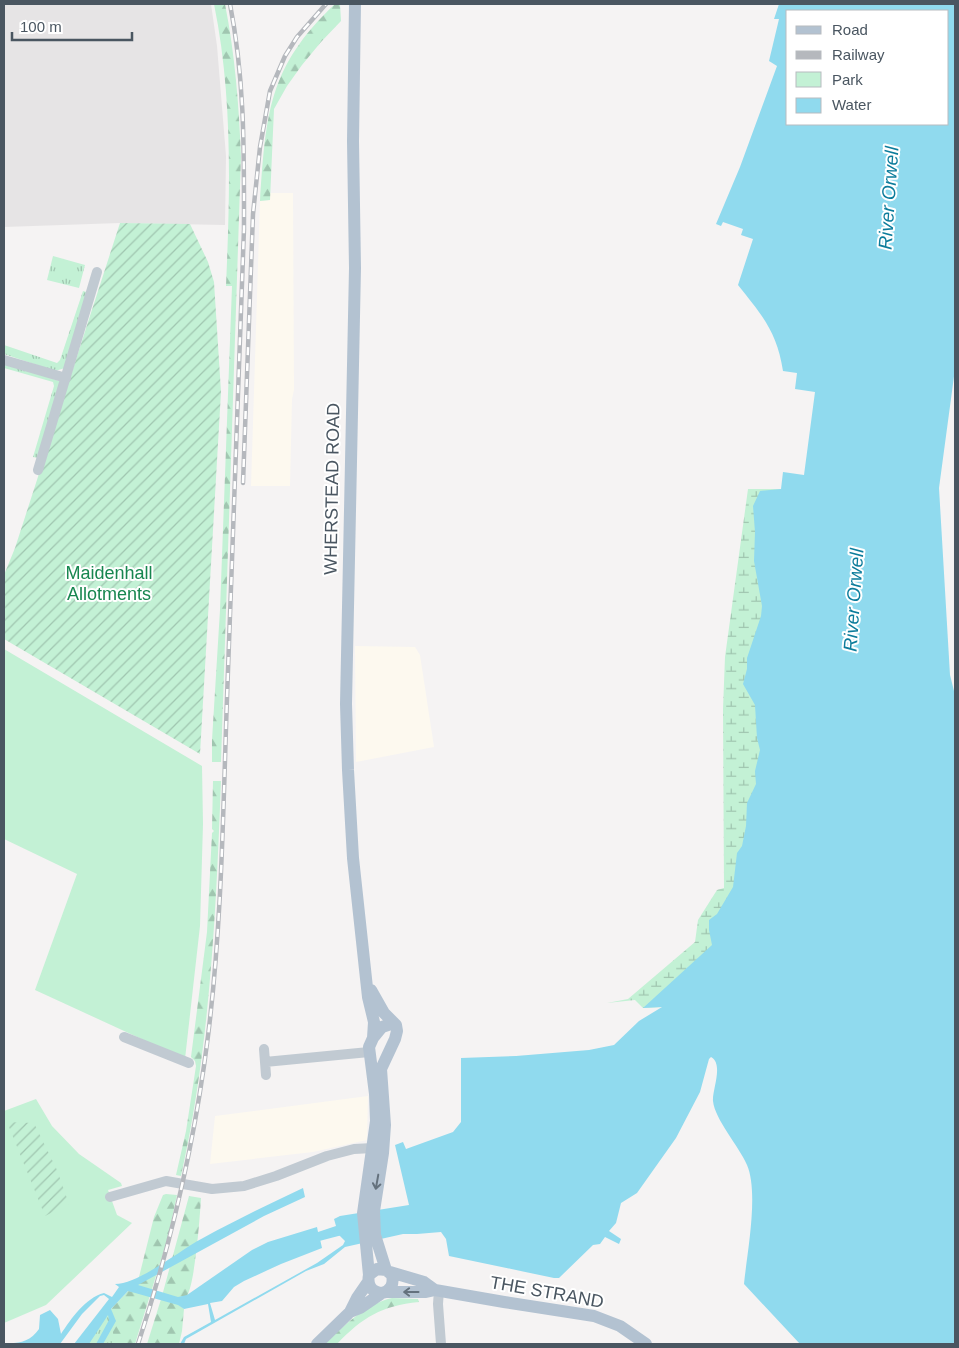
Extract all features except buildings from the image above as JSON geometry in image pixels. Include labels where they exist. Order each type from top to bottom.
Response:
[{"type":"main road","name":"WHERSTEAD ROAD","points":[[355,4],[353,167],[355,268],[346,704],[353,858],[365,974],[374,1022],[373,1038],[368,1047],[376,1120],[368,1212],[372,1246],[369,1279]]},
{"type":"main road","name":"WHERSTEAD ROAD","points":[[365,974],[380,1006],[396,1027],[396,1035],[381,1068],[385,1125],[383,1153],[368,1212]]},
{"type":"main road","points":[[373,1038],[382,1027],[394,1024]]},
{"type":"main road","name":"WHERSTEAD ROAD","points":[[372,1246],[388,1271]]},
{"type":"main road","points":[[317,1344],[350,1312],[357,1298],[377,1269],[388,1271],[393,1282],[389,1290],[350,1312]]},
{"type":"main road","name":"THE STRAND","points":[[388,1271],[424,1282],[437,1290]]},
{"type":"main road","points":[[369,1279],[373,1291],[384,1293]]},
{"type":"main road","name":"THE STRAND","points":[[384,1293],[437,1290],[594,1316],[620,1326],[646,1344]]},
{"type":"street","points":[[38,470],[97,272]]},
{"type":"street","points":[[4,360],[66,378]]},
{"type":"street","points":[[124,1037],[189,1063]]},
{"type":"street","points":[[264,1049],[266,1075]]},
{"type":"street","points":[[265,1062],[369,1052]]},
{"type":"street","points":[[110,1197],[166,1181],[212,1189],[244,1186],[328,1156],[354,1149],[373,1148]]},
{"type":"street","points":[[437,1290],[441,1344]]},
{"type":"shaded area","points":[[4,4],[211,4],[217,46],[226,156],[225,225],[120,223],[4,227]]},
{"type":"shaded area","points":[[270,193],[293,193],[294,390],[292,399],[290,486],[251,486],[260,201],[270,200]]},
{"type":"shaded area","points":[[355,646],[415,647],[420,655],[434,747],[356,762]]},
{"type":"shaded area","points":[[368,1096],[367,1140],[313,1152],[210,1164],[215,1116]]},
{"type":"green space","points":[[214,4],[225,4],[236,80],[241,157],[221,762],[212,762],[212,740],[220,610],[232,286],[226,286],[229,180],[227,109],[220,39]]},
{"type":"green space","points":[[335,4],[340,4],[341,21],[302,65],[274,109],[270,200],[260,201],[269,117],[283,71],[296,49],[313,27]]},
{"type":"green space","name":"Maidenhall Allotments","points":[[120,223],[190,224],[208,262],[214,282],[221,392],[200,754],[4,639],[4,575],[15,548]]},
{"type":"green space","points":[[53,256],[85,265],[79,288],[47,280]]},
{"type":"green space","points":[[83,291],[90,293],[65,368],[55,371],[4,354],[4,345],[57,363],[60,360]]},
{"type":"green space","points":[[4,362],[59,381],[60,387],[39,458],[33,457],[54,386],[53,382],[4,368]]},
{"type":"green space","points":[[748,489],[781,489],[776,728],[721,936],[663,1007],[643,1008],[635,1000],[607,1003],[628,999],[695,942],[698,920],[717,890],[724,888],[723,709],[725,657]]},
{"type":"green space","points":[[4,649],[202,766],[203,824],[200,926],[185,1059],[35,990],[77,874],[4,839]]},
{"type":"green space","points":[[213,781],[221,781],[217,881],[210,980],[199,1078],[181,1176],[176,1175],[186,1131],[196,1066],[195,1061],[191,1057],[207,932],[212,833],[214,831],[212,829]]},
{"type":"green space","points":[[36,1099],[52,1126],[79,1154],[121,1183],[122,1186],[108,1190],[117,1215],[132,1223],[46,1305],[4,1323],[4,1111]]},
{"type":"green space","points":[[7,1122],[34,1123],[57,1170],[69,1204],[45,1216]]},
{"type":"green space","points":[[163,1195],[177,1195],[168,1237],[135,1344],[114,1344],[111,1309],[128,1291],[138,1292],[137,1285],[154,1217]]},
{"type":"green space","points":[[189,1196],[201,1198],[197,1249],[190,1289],[179,1305],[184,1309],[179,1344],[147,1344],[162,1296]]},
{"type":"green space","points":[[392,1298],[418,1299],[419,1302],[394,1306],[374,1314],[355,1327],[337,1344],[325,1344],[364,1310]]},
{"type":"green space","points":[[116,1304],[114,1344],[81,1344]]},
{"type":"water","name":"River Orwell","points":[[779,4],[955,4],[955,369],[939,488],[950,675],[955,695],[955,1344],[800,1344],[744,1284],[752,1207],[750,1177],[747,1165],[715,1108],[713,1096],[717,1065],[711,1057],[700,1092],[676,1138],[637,1193],[621,1203],[616,1223],[609,1231],[621,1239],[619,1244],[605,1237],[600,1244],[593,1245],[559,1278],[449,1256],[446,1239],[441,1232],[403,1234],[345,1247],[324,1264],[306,1271],[186,1339],[184,1344],[180,1344],[184,1337],[211,1322],[208,1304],[184,1309],[178,1305],[128,1291],[111,1309],[116,1321],[103,1344],[96,1344],[109,1320],[108,1315],[89,1344],[74,1344],[109,1299],[104,1295],[100,1296],[82,1314],[60,1344],[4,1344],[19,1342],[32,1337],[39,1329],[40,1315],[50,1310],[58,1319],[61,1334],[79,1310],[91,1299],[104,1293],[112,1297],[119,1287],[115,1284],[125,1283],[147,1273],[203,1238],[303,1188],[305,1197],[264,1216],[138,1285],[178,1297],[187,1295],[252,1250],[268,1242],[317,1227],[318,1232],[336,1226],[334,1219],[340,1216],[409,1205],[395,1145],[403,1142],[406,1149],[453,1132],[461,1122],[461,1058],[589,1050],[614,1045],[639,1021],[662,1007],[643,1008],[712,945],[709,920],[717,914],[733,887],[737,853],[742,846],[746,826],[747,803],[756,784],[755,771],[760,750],[757,738],[755,705],[743,684],[747,669],[747,658],[761,616],[762,606],[754,561],[755,532],[753,506],[760,491],[781,489],[783,472],[804,475],[815,392],[795,389],[797,373],[783,371],[777,345],[767,325],[738,285],[753,239],[741,235],[743,229],[723,222],[721,226],[716,224],[740,167],[777,66],[769,61],[779,19],[774,19]],"holes":[[[338,1234],[345,1241],[343,1245],[317,1263],[215,1320],[210,1303],[222,1301],[234,1287],[281,1264],[322,1248],[320,1239]]]},
{"type":"waterway","points":[[318,1240],[341,1234]]},
{"type":"railway","points":[[138,1344],[161,1268],[189,1153],[208,1036],[219,909],[244,229],[244,144],[241,88],[239,61],[230,4]]},
{"type":"railway","points":[[243,483],[253,214],[260,147],[270,91],[285,56],[297,37],[326,4]]}]
